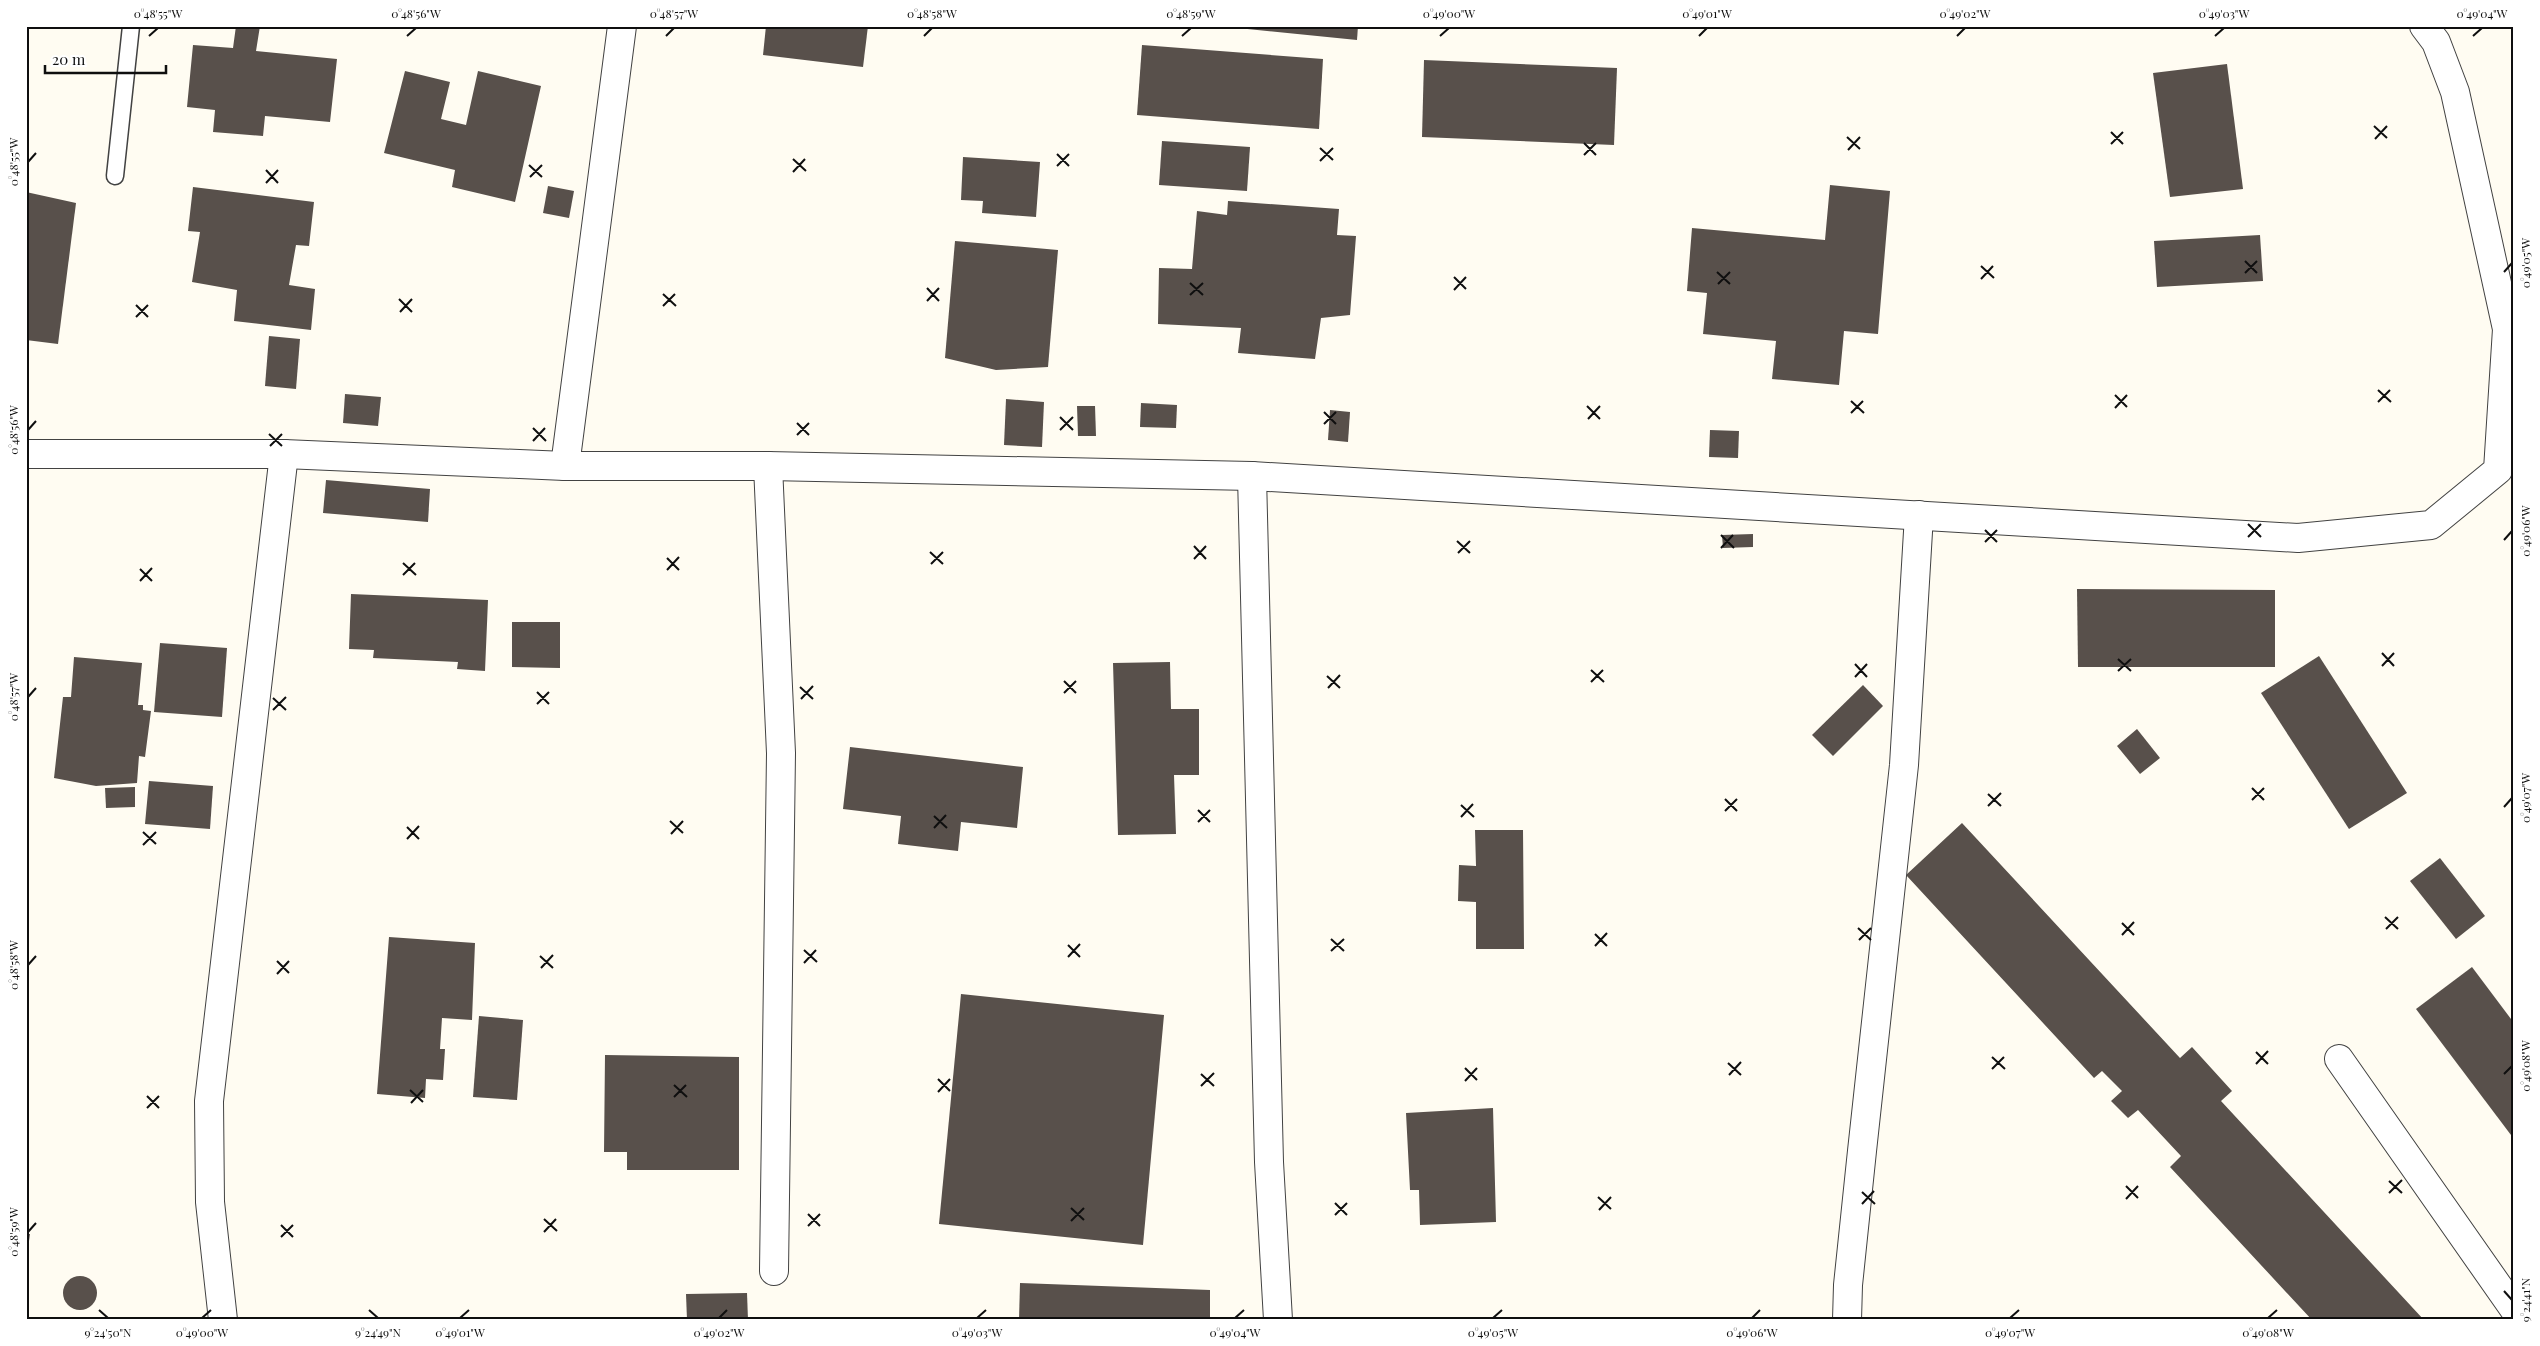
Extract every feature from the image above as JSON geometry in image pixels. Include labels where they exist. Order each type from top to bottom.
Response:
[{"type":"street","points":[[565,466],[622,26]]},
{"type":"street","points":[[26,454],[284,454],[565,466],[768,466],[1252,476],[2298,538],[2431,525],[2498,470],[2507,329],[2455,92],[2436,42],[2424,26]]},
{"type":"street","points":[[223,1320],[210,1202],[209,1101],[284,454]]},
{"type":"street","points":[[768,466],[781,753],[774,1271]]},
{"type":"street","points":[[1252,476],[1269,1162],[1278,1320]]},
{"type":"street","points":[[1847,1320],[1862,1152],[1904,765],[1919,515]]},
{"type":"street","points":[[2339,1059],[2514,1309]]},
{"type":"lane","points":[[115,176],[130,26]]},
{"type":"building","points":[[236,26],[260,26],[256,51],[337,59],[330,122],[265,116],[263,136],[213,132],[215,110],[187,107],[193,45],[233,48]]},
{"type":"building","points":[[766,26],[868,26],[863,67],[763,55]]},
{"type":"building","points":[[1218,26],[1358,26],[1357,40]]},
{"type":"building","points":[[1142,45],[1323,59],[1319,129],[1137,115]]},
{"type":"building","points":[[1424,60],[1617,68],[1614,145],[1422,137]]},
{"type":"building","points":[[2227,64],[2243,189],[2170,197],[2153,73]]},
{"type":"building","points":[[405,71],[450,82],[441,119],[466,125],[478,71],[541,86],[515,202],[452,187],[455,170],[384,153]]},
{"type":"building","points":[[1162,141],[1250,147],[1247,191],[1159,185]]},
{"type":"building","points":[[963,157],[1040,162],[1036,217],[982,213],[983,201],[961,200]]},
{"type":"building","points":[[1830,185],[1890,191],[1878,334],[1844,331],[1839,385],[1772,379],[1776,341],[1703,334],[1707,293],[1687,291],[1692,228],[1825,240]]},
{"type":"building","points":[[548,186],[574,191],[569,218],[543,213]]},
{"type":"building","points":[[193,187],[314,202],[309,246],[296,245],[289,285],[315,289],[311,330],[234,321],[237,290],[192,282],[200,232],[188,231]]},
{"type":"building","points":[[26,192],[76,203],[58,344],[26,340]]},
{"type":"building","points":[[1228,201],[1339,209],[1337,235],[1356,236],[1350,315],[1321,318],[1315,359],[1238,353],[1241,328],[1158,324],[1159,268],[1192,269],[1197,211],[1227,215]]},
{"type":"building","points":[[2260,235],[2263,281],[2157,287],[2154,241]]},
{"type":"building","points":[[955,241],[1058,250],[1048,367],[996,370],[945,358]]},
{"type":"building","points":[[269,336],[300,339],[296,389],[265,386]]},
{"type":"building","points":[[345,394],[381,397],[378,426],[343,423]]},
{"type":"building","points":[[1006,399],[1044,402],[1042,447],[1004,445]]},
{"type":"building","points":[[1141,403],[1177,405],[1176,428],[1140,427]]},
{"type":"building","points":[[1077,406],[1095,406],[1096,436],[1078,436]]},
{"type":"building","points":[[1330,410],[1350,412],[1348,442],[1328,440]]},
{"type":"building","points":[[1710,430],[1739,431],[1738,458],[1709,457]]},
{"type":"building","points":[[326,480],[430,489],[428,522],[323,513]]},
{"type":"building","points":[[1753,534],[1753,547],[1723,548],[1722,535]]},
{"type":"building","points":[[2077,589],[2275,590],[2275,667],[2078,667]]},
{"type":"building","points":[[351,594],[488,600],[485,671],[457,669],[458,662],[373,658],[374,650],[349,649]]},
{"type":"building","points":[[512,622],[560,622],[560,668],[512,667]]},
{"type":"building","points":[[160,643],[227,648],[222,717],[154,712]]},
{"type":"building","points":[[2319,656],[2407,793],[2349,829],[2261,693]]},
{"type":"building","points":[[74,657],[142,663],[138,705],[143,705],[143,710],[151,711],[145,757],[139,756],[137,783],[96,786],[54,778],[63,697],[71,697]]},
{"type":"building","points":[[1170,662],[1171,709],[1199,709],[1199,775],[1174,775],[1176,834],[1118,835],[1113,663]]},
{"type":"building","points":[[1863,685],[1883,706],[1833,756],[1812,735]]},
{"type":"building","points":[[2137,729],[2160,758],[2140,774],[2117,746]]},
{"type":"building","points":[[850,747],[1023,767],[1017,828],[961,822],[958,851],[898,844],[901,816],[843,809]]},
{"type":"building","points":[[149,781],[213,786],[210,829],[145,824]]},
{"type":"building","points":[[135,787],[135,807],[106,808],[105,788]]},
{"type":"building","points":[[1962,823],[2180,1058],[2192,1047],[2232,1091],[2221,1101],[2424,1320],[2312,1320],[2170,1167],[2181,1156],[2138,1110],[2128,1118],[2111,1101],[2122,1091],[2102,1071],[2094,1078],[1906,875]]},
{"type":"building","points":[[1475,830],[1523,830],[1524,949],[1476,949],[1476,902],[1458,901],[1459,865],[1476,866]]},
{"type":"building","points":[[2440,858],[2485,916],[2456,939],[2410,881]]},
{"type":"building","points":[[389,937],[475,943],[472,1020],[442,1018],[440,1049],[445,1049],[443,1080],[426,1079],[425,1098],[377,1094]]},
{"type":"building","points":[[2472,967],[2514,1023],[2514,1139],[2416,1009]]},
{"type":"building","points":[[961,994],[1164,1015],[1143,1245],[939,1224]]},
{"type":"building","points":[[479,1016],[523,1020],[517,1100],[473,1097]]},
{"type":"building","points":[[605,1055],[739,1057],[739,1170],[627,1170],[627,1152],[604,1152]]},
{"type":"building","points":[[1493,1108],[1496,1222],[1420,1225],[1419,1190],[1410,1190],[1406,1113]]},
{"type":"building","points":[[26,1234],[30,1234],[27,1255],[26,1255]]},
{"type":"building","points":[[80,1276],[87,1277],[92,1281],[96,1286],[96,1300],[92,1305],[87,1309],[80,1310],[73,1309],[68,1305],[64,1300],[63,1293],[64,1286],[68,1281],[73,1277]]},
{"type":"building","points":[[1020,1283],[1210,1290],[1210,1320],[1019,1320]]},
{"type":"building","points":[[747,1293],[748,1320],[687,1320],[686,1294]]}]
